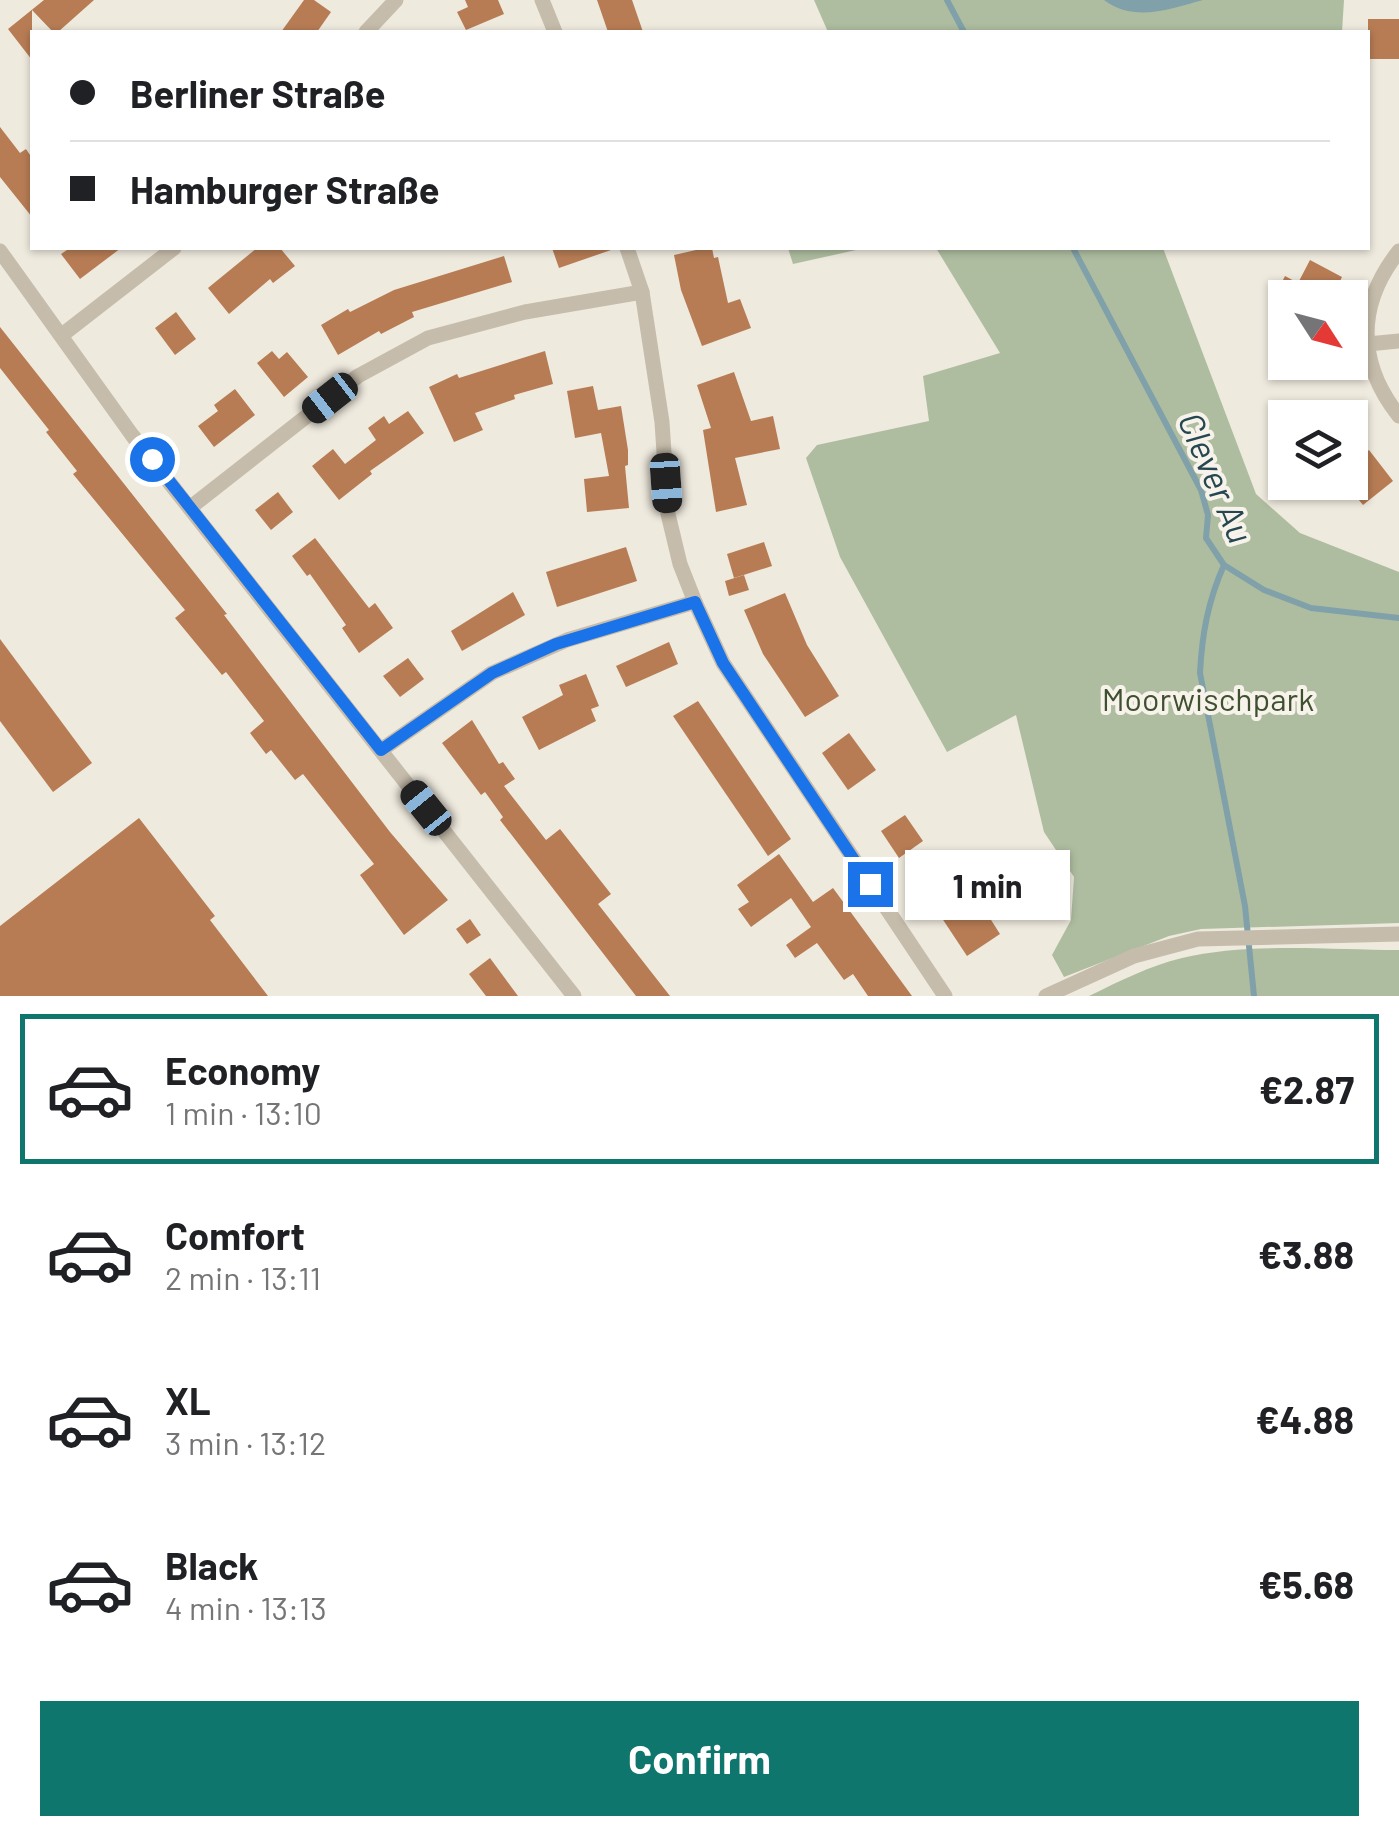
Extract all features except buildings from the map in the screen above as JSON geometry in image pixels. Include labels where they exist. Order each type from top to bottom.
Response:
[{"type":"street","points":[[368,30],[396,0]]},
{"type":"street","points":[[542,0],[554,30]]},
{"type":"street","points":[[62,335],[171,250]]},
{"type":"street","points":[[628,250],[642,292],[662,422],[668,514],[680,564],[695,602],[723,663],[945,996]]},
{"type":"street","points":[[0,251],[132,434],[574,996]]},
{"type":"street","points":[[1368,307],[1381,274],[1399,252]]},
{"type":"street","points":[[191,508],[358,376],[428,338],[525,312],[642,292]]},
{"type":"street","points":[[1399,342],[1368,344],[1376,382],[1399,416]]},
{"type":"street","points":[[381,750],[492,673],[556,644],[695,602]]},
{"type":"street","points":[[1046,996],[1134,956],[1198,940],[1399,934]]},
{"type":"green space","points":[[814,0],[1344,0],[1342,30],[827,30]]},
{"type":"green space","points":[[789,250],[856,250],[793,264]]},
{"type":"green space","name":"Moorwischpark","points":[[937,250],[1164,250],[1256,494],[1300,533],[1399,572],[1399,923],[1201,929],[1169,936],[1064,977],[1052,955],[1071,920],[1074,877],[1044,832],[1016,715],[947,752],[840,557],[806,458],[817,445],[929,421],[923,376],[1000,353]]},
{"type":"green space","points":[[1262,948],[1399,950],[1399,996],[1089,996],[1158,965],[1207,953]]},
{"type":"water","points":[[1104,0],[1203,0],[1140,12],[1127,11]]},
{"type":"waterway","name":"Clever Au","points":[[947,0],[963,30]]},
{"type":"waterway","name":"Clever Au","points":[[1074,250],[1201,490],[1208,515],[1206,538],[1224,565],[1264,590],[1311,608],[1399,618]]},
{"type":"waterway","points":[[1224,565],[1207,618],[1200,673],[1245,906],[1254,996]]},
{"type":"route","points":[[152,459],[381,750],[492,673],[556,644],[695,602],[723,663],[870,884]]}]
